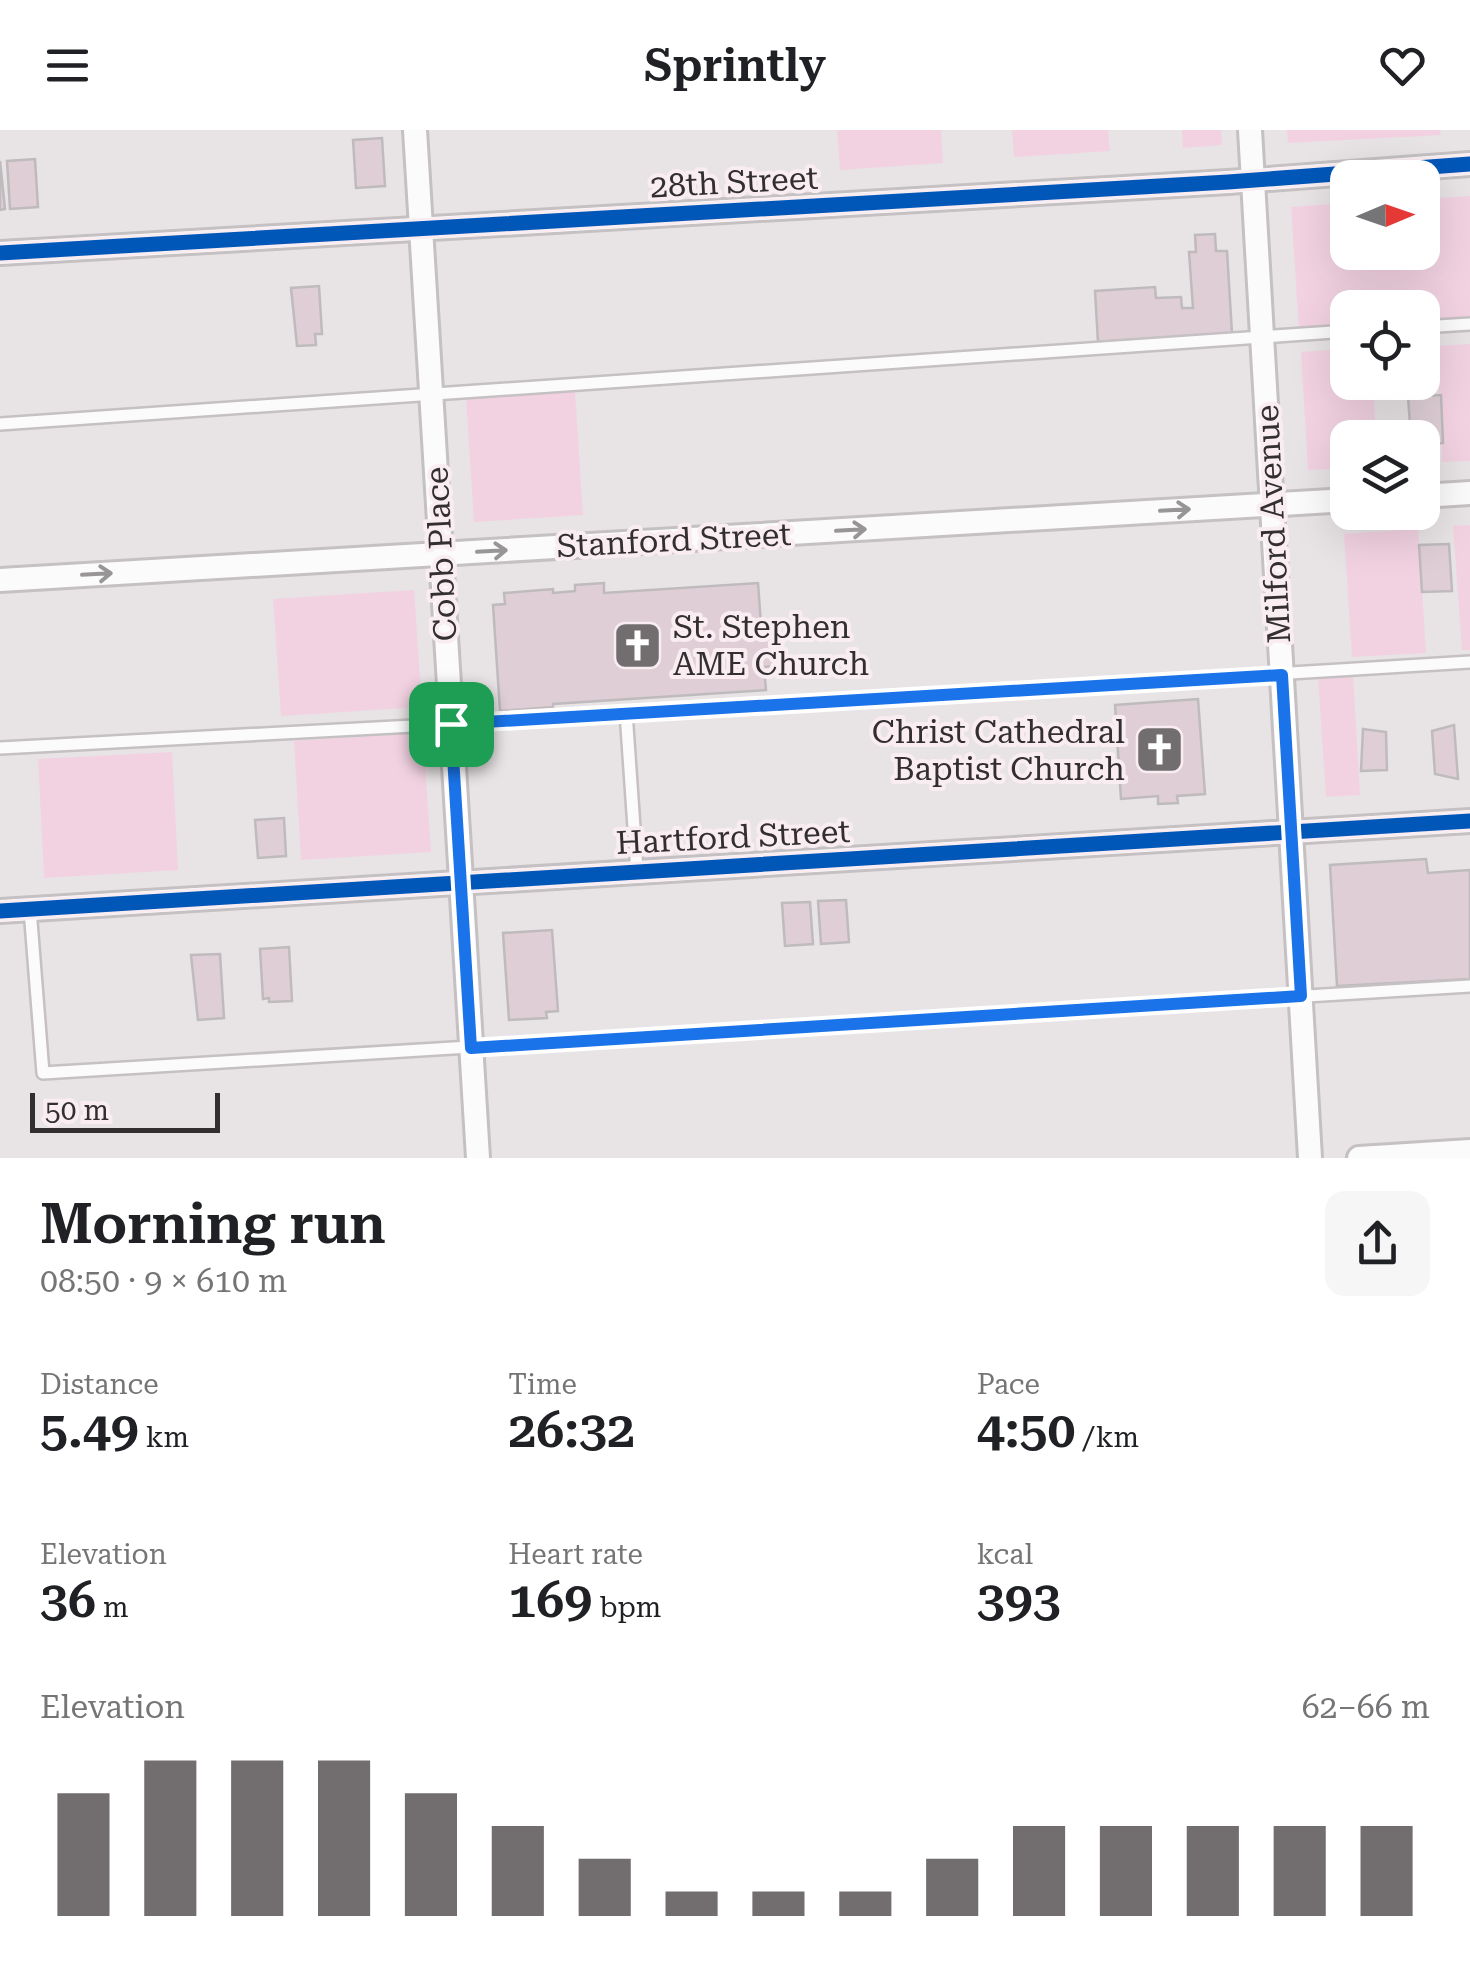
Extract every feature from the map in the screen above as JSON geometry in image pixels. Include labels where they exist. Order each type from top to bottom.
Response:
[{"type":"street","name":"Cobb Place","points":[[415,130],[478,1158]]},
{"type":"street","name":"Milford Avenue","points":[[1250,130],[1310,1158]]},
{"type":"street","name":"28th Street","points":[[0,253],[1470,164]]},
{"type":"street","points":[[1440,495],[1470,493]]},
{"type":"street","name":"Stanford Street","points":[[0,580],[1330,501]]},
{"type":"street","name":"Hartford Street","points":[[0,912],[1470,821]]},
{"type":"street","points":[[1358,1158],[1470,1151]]},
{"type":"lane","points":[[1440,326],[1470,324]]},
{"type":"lane","points":[[0,424],[1330,333]]},
{"type":"lane","points":[[0,748],[1470,662]]},
{"type":"lane","points":[[626,712],[637,871]]},
{"type":"lane","points":[[30,910],[43,1073],[1470,986]]},
{"type":"shaded area","points":[[837,130],[941,130],[943,163],[840,170]]},
{"type":"shaded area","points":[[1012,130],[1108,130],[1110,151],[1014,157]]},
{"type":"shaded area","points":[[1182,130],[1221,130],[1222,145],[1183,148]]},
{"type":"shaded area","points":[[1287,130],[1440,130],[1441,135],[1288,143]]},
{"type":"shaded area","points":[[1470,196],[1470,321],[1440,323],[1440,290],[1330,290],[1330,329],[1299,331],[1291,207],[1330,204],[1330,270],[1440,270],[1440,198]]},
{"type":"shaded area","points":[[1470,344],[1470,461],[1442,462],[1440,346]]},
{"type":"shaded area","points":[[1330,350],[1330,400],[1374,400],[1375,420],[1330,420],[1330,469],[1308,470],[1301,352]]},
{"type":"shaded area","points":[[575,392],[583,515],[474,522],[466,398]]},
{"type":"shaded area","points":[[1470,525],[1470,650],[1462,650],[1453,526]]},
{"type":"shaded area","points":[[1418,530],[1426,653],[1352,657],[1344,534]]},
{"type":"shaded area","points":[[414,590],[422,707],[281,716],[273,599]]},
{"type":"shaded area","points":[[1353,675],[1360,795],[1326,797],[1318,677]]},
{"type":"shaded area","points":[[423,733],[431,852],[301,860],[294,741]]},
{"type":"shaded area","points":[[172,752],[178,870],[44,878],[38,759]]},
{"type":"building","points":[[382,138],[385,186],[356,188],[353,140]]},
{"type":"building","points":[[35,159],[38,207],[10,209],[7,161]]},
{"type":"building","points":[[0,161],[5,209],[0,210]]},
{"type":"building","points":[[1215,234],[1216,251],[1227,251],[1232,333],[1098,342],[1095,291],[1155,287],[1156,298],[1181,297],[1182,308],[1193,308],[1189,252],[1196,252],[1195,235]]},
{"type":"building","points":[[319,286],[322,334],[315,334],[316,345],[297,346],[291,288]]},
{"type":"building","points":[[1440,395],[1443,443],[1440,443],[1440,420],[1410,420],[1408,400],[1440,400]]},
{"type":"building","points":[[1449,544],[1452,591],[1422,592],[1419,545]]},
{"type":"building","name":"St. Stephen AME Church","points":[[604,583],[604,593],[758,583],[761,624],[779,623],[782,665],[764,667],[766,690],[500,711],[493,605],[505,604],[504,593],[575,591],[575,585]]},
{"type":"building","name":"Christ Cathedral Baptist Church","points":[[1198,699],[1205,794],[1177,796],[1178,803],[1158,804],[1158,796],[1121,799],[1115,705]]},
{"type":"building","points":[[1454,725],[1458,779],[1435,774],[1432,731]]},
{"type":"building","points":[[1363,729],[1386,732],[1387,770],[1361,771]]},
{"type":"building","points":[[284,818],[286,856],[258,858],[255,820]]},
{"type":"building","points":[[1426,859],[1428,873],[1470,870],[1470,979],[1337,986],[1330,865]]},
{"type":"building","points":[[846,900],[849,942],[821,944],[818,901]]},
{"type":"building","points":[[810,902],[813,944],[785,946],[782,903]]},
{"type":"building","points":[[552,930],[558,1011],[546,1012],[547,1018],[509,1020],[503,933]]},
{"type":"building","points":[[289,947],[292,1001],[269,1002],[269,998],[263,999],[260,949]]},
{"type":"building","points":[[220,954],[224,1018],[198,1020],[191,955]]},
{"type":"cycle path","points":[[0,253],[1228,182],[1470,164]]},
{"type":"cycle path","points":[[0,911],[1470,821]]},
{"type":"place","name":"St. Stephen AME Church","points":[[638,645]]},
{"type":"place","name":"Christ Cathedral Baptist Church","points":[[1160,750]]},
{"type":"route","points":[[1282,675],[1301,996],[471,1048],[451,724],[1282,675]]}]
